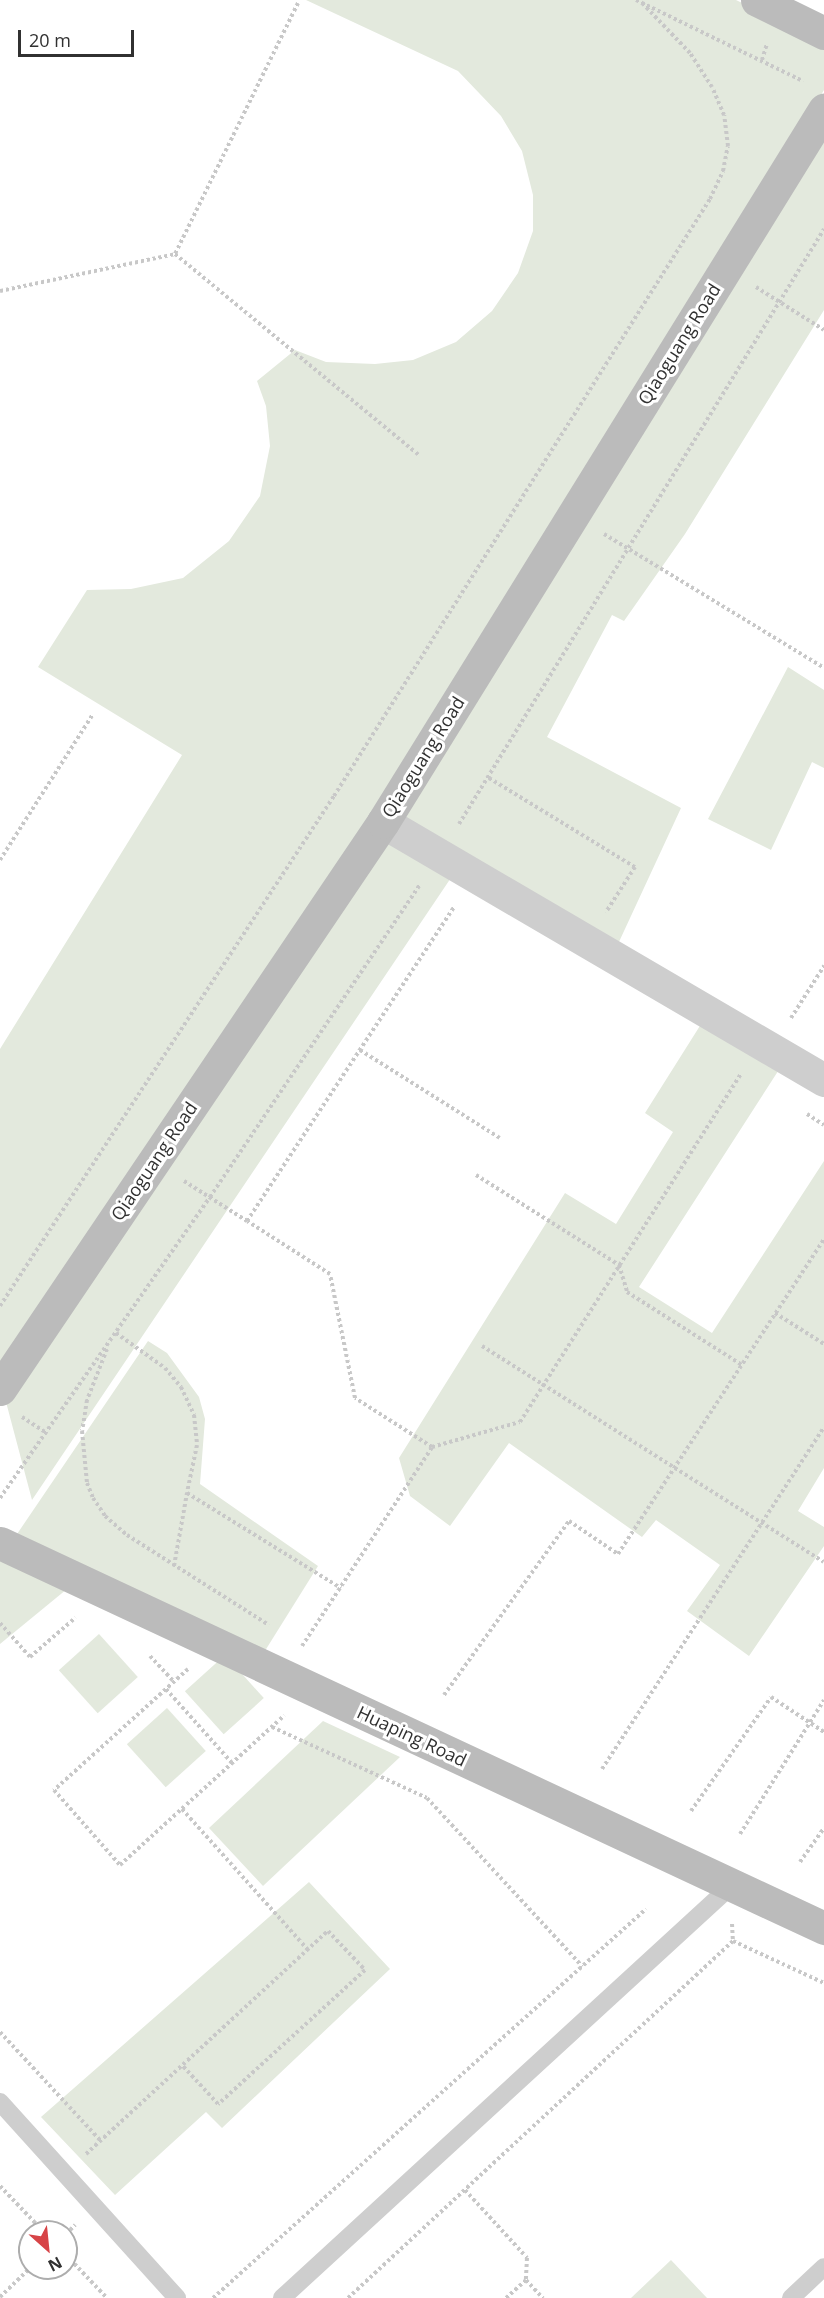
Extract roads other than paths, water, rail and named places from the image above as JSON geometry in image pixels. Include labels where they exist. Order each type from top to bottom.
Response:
[{"type":"street","points":[[757,0],[824,33]]},
{"type":"street","name":"Qiaoguang Road","points":[[0,1389],[383,822],[726,268],[819,98]]},
{"type":"street","points":[[383,822],[766,1046],[821,1073]]},
{"type":"street","name":"Huaping Road","points":[[0,1543],[824,1928]]},
{"type":"lane","points":[[282,2298],[732,1885]]},
{"type":"lane","points":[[0,2102],[177,2298]]},
{"type":"lane","points":[[791,2298],[824,2266]]}]
